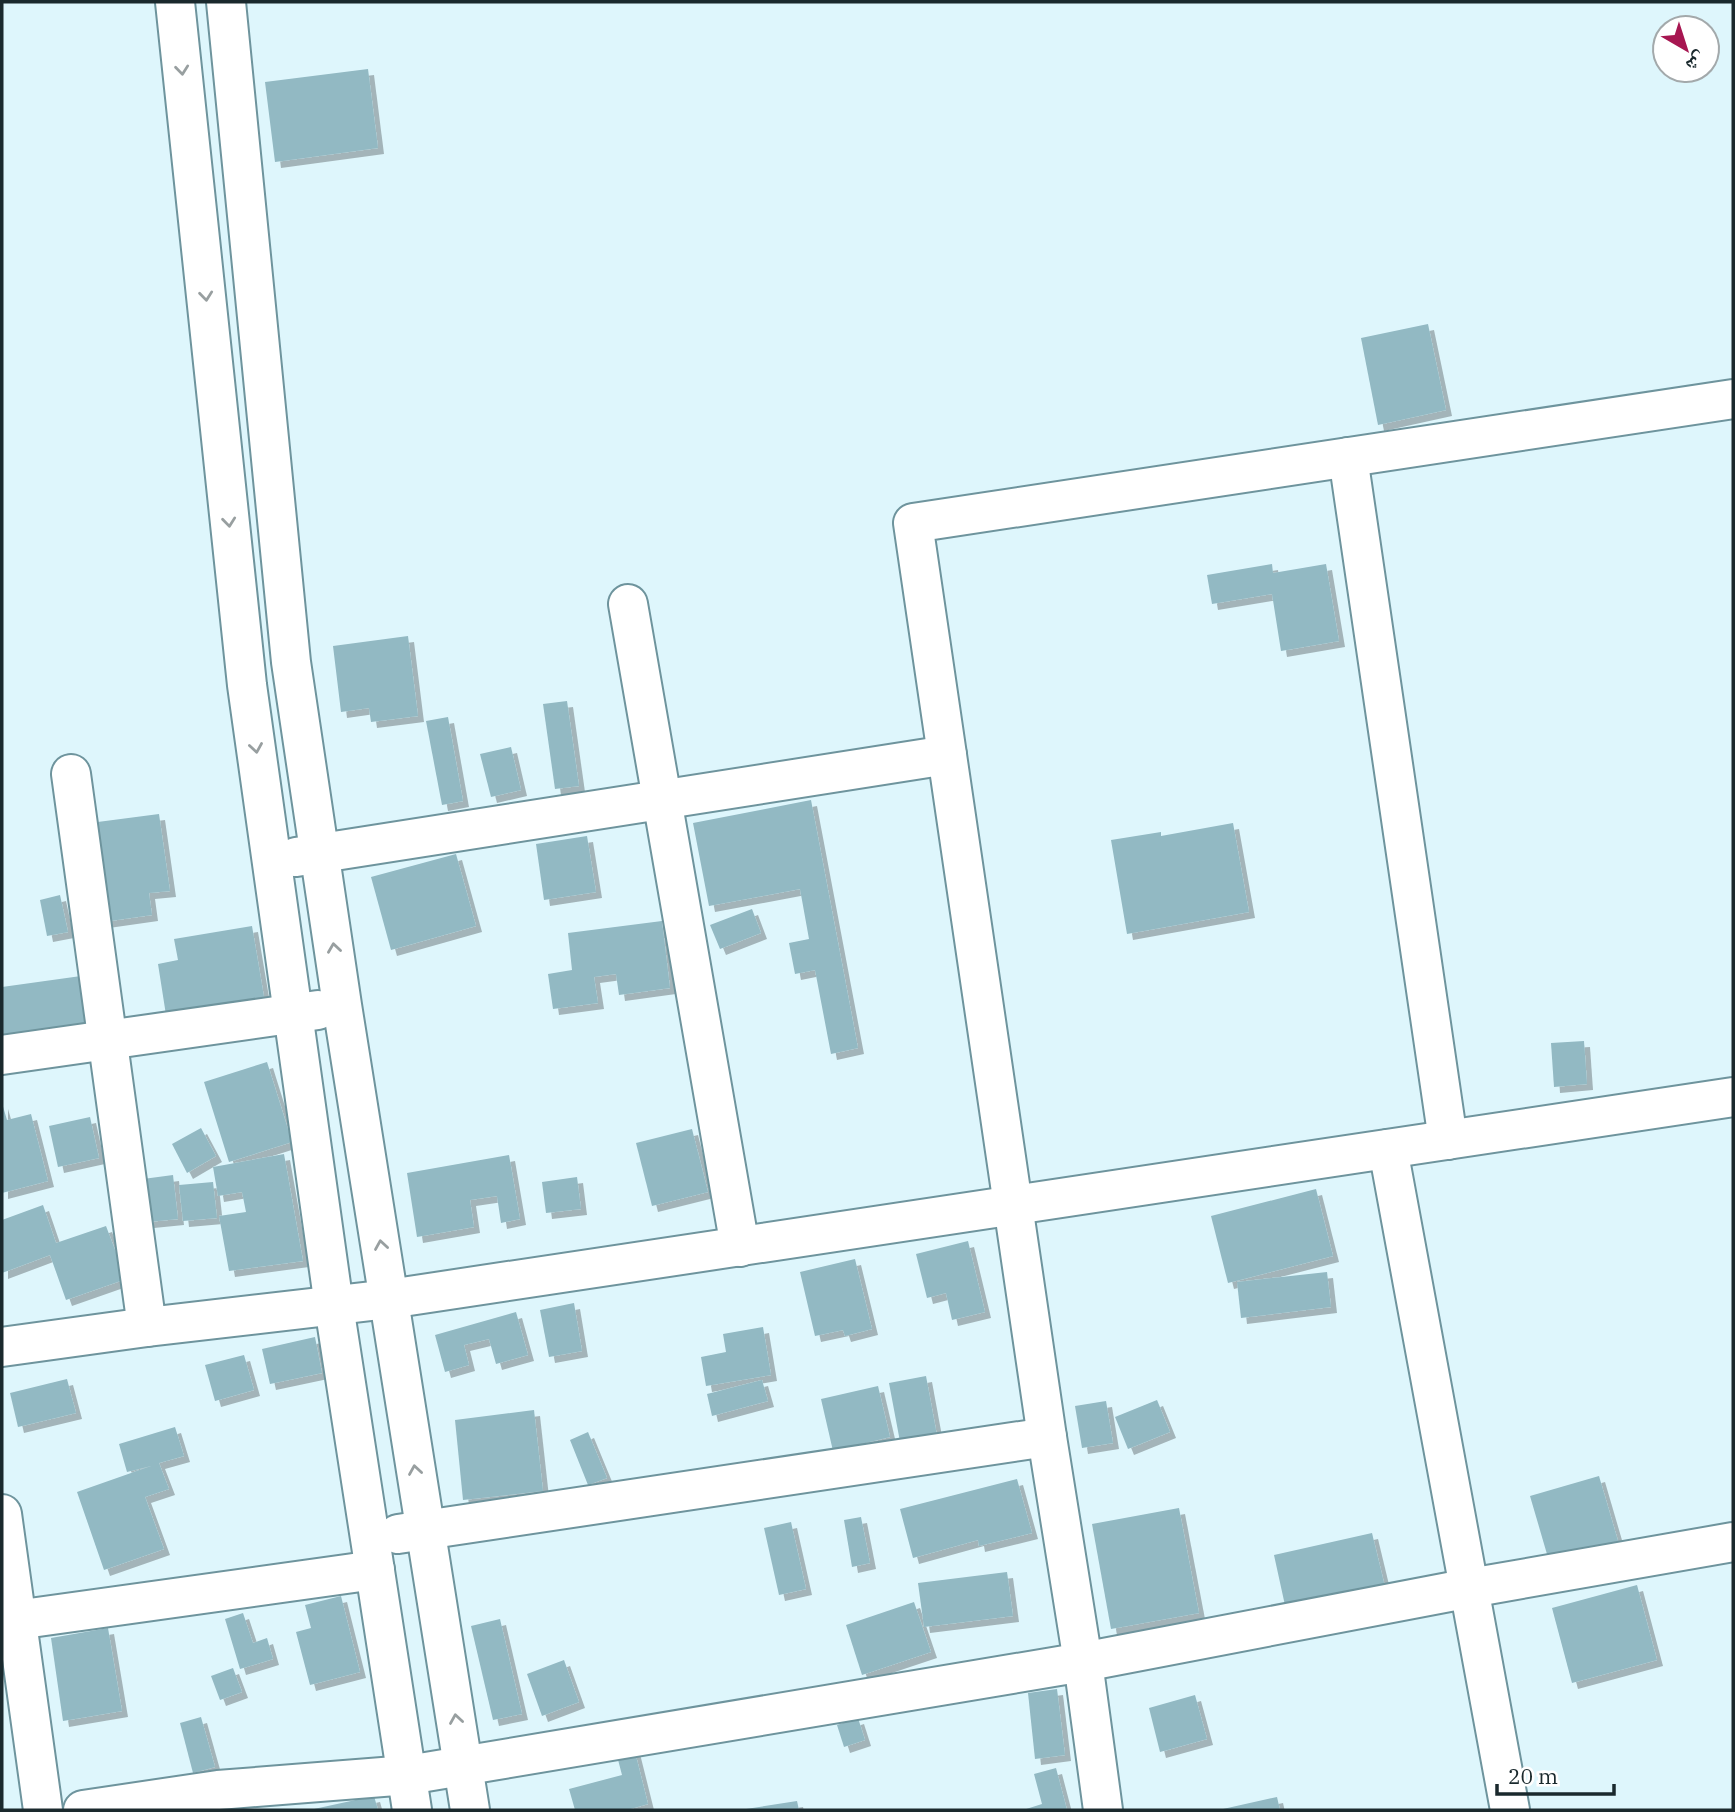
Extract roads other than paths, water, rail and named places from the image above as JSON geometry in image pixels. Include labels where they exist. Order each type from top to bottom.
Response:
[{"type":"street","points":[[175,2],[247,685],[334,1306],[410,1793]]},
{"type":"street","points":[[226,2],[291,662],[342,1005],[470,1810]]},
{"type":"street","points":[[1103,1810],[913,523],[1733,399]]},
{"type":"street","points":[[1348,457],[1448,1140]]},
{"type":"street","points":[[628,604],[740,1247]]},
{"type":"street","points":[[273,861],[947,755]]},
{"type":"street","points":[[71,774],[147,1327]]},
{"type":"street","points":[[2,1055],[342,1005]]},
{"type":"street","points":[[2,1347],[389,1299],[1733,1097]]},
{"type":"street","points":[[1388,1149],[1510,1810]]},
{"type":"street","points":[[9,1621],[373,1554],[425,1530],[1047,1437]]},
{"type":"street","points":[[2,1514],[9,1621],[43,1810]]},
{"type":"street","points":[[83,1810],[218,1790],[410,1793],[464,1765],[1083,1662],[1470,1588],[1733,1542]]}]
